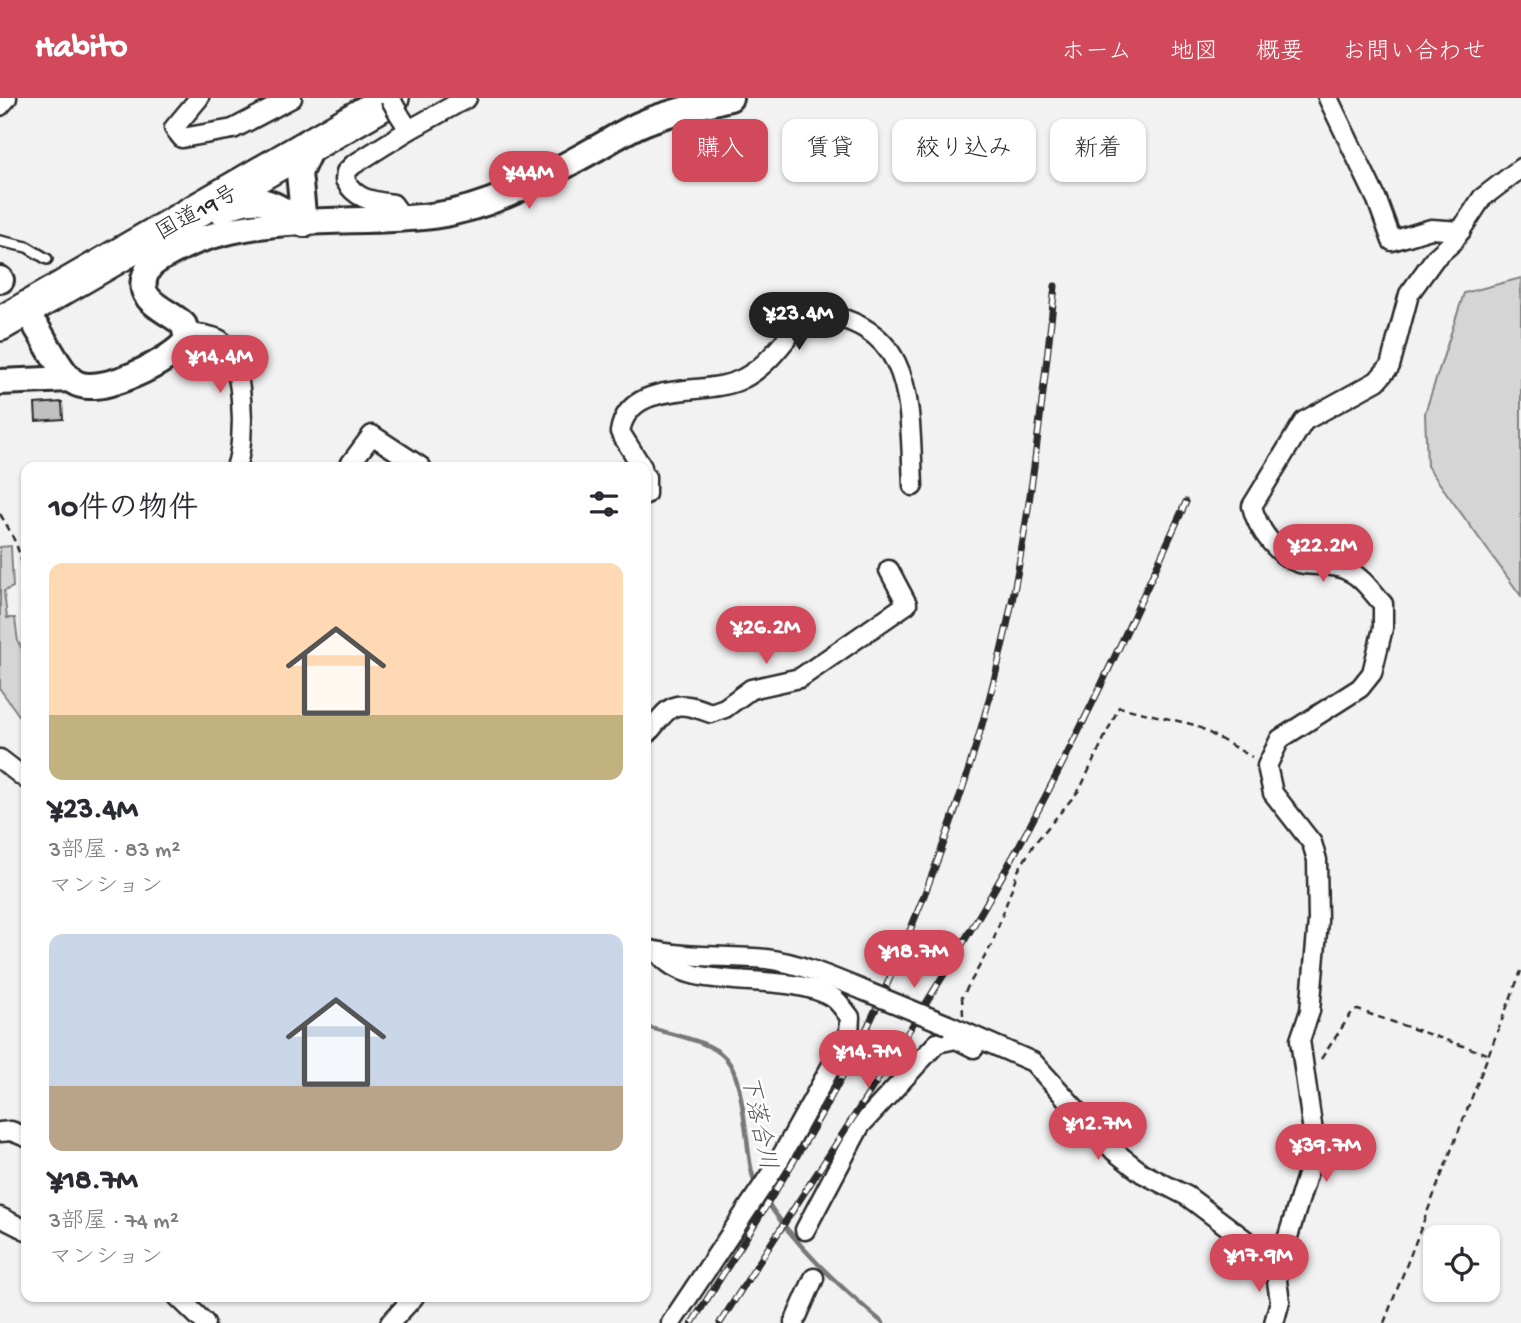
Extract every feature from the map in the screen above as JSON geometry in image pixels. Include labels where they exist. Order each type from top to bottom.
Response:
[{"type":"highway","name":"国道19号","points":[[0,287],[355,98]]},
{"type":"highway","name":"国道19号","points":[[0,324],[192,213],[393,103]]},
{"type":"street","points":[[0,106],[7,98]]},
{"type":"street","points":[[199,98],[174,128],[181,138],[233,129],[292,98]]},
{"type":"street","points":[[403,218],[393,204],[365,199],[355,194],[345,180],[346,172],[353,164],[467,98]]},
{"type":"street","points":[[37,328],[70,379],[82,386],[114,383],[174,352],[187,340],[187,333],[177,318],[159,310],[146,296],[145,278],[152,264],[189,243],[223,232],[256,226],[434,216],[508,196],[648,121],[730,98]]},
{"type":"street","points":[[1328,98],[1377,200],[1392,241],[1432,229],[1461,231]]},
{"type":"street","points":[[393,103],[409,131]]},
{"type":"street","points":[[304,225],[299,173],[311,147]]},
{"type":"street","points":[[1275,1323],[1280,1301],[1275,1268],[1298,1210],[1311,1162],[1313,1132],[1300,1040],[1310,1011],[1318,921],[1317,860],[1312,843],[1273,793],[1267,766],[1280,739],[1360,688],[1371,673],[1382,628],[1383,604],[1354,573],[1335,565],[1301,563],[1278,550],[1255,519],[1252,506],[1304,421],[1377,381],[1390,366],[1409,294],[1435,258],[1461,231],[1482,198],[1521,168]]},
{"type":"street","points":[[192,213],[208,216],[254,198],[265,201],[304,225]]},
{"type":"street","points":[[639,462],[620,432],[622,420],[636,403],[665,392],[716,388],[744,378],[765,363],[808,312],[834,314],[858,323],[879,337],[895,355],[905,380],[912,486]]},
{"type":"street","points":[[187,333],[219,338],[230,351],[244,429],[237,462]]},
{"type":"street","points":[[0,382],[70,379]]},
{"type":"street","points":[[352,462],[372,435],[413,462]]},
{"type":"street","points":[[651,729],[670,707],[684,703],[711,713],[725,708],[751,689],[800,678],[907,604],[889,570]]},
{"type":"street","points":[[0,760],[21,775]]},
{"type":"street","points":[[652,951],[712,959],[765,959],[795,965],[999,1045],[1045,1072],[1114,1151],[1142,1173],[1187,1196],[1260,1251],[1275,1268]]},
{"type":"street","points":[[652,951],[678,969],[704,978],[763,979],[816,989],[835,999],[850,1017],[849,1034],[766,1183],[671,1323]]},
{"type":"street","points":[[805,1230],[860,1126],[937,1043],[956,1039],[985,1053],[999,1045]]},
{"type":"street","points":[[0,1132],[11,1131],[21,1135]]},
{"type":"street","points":[[0,1217],[21,1228]]},
{"type":"street","points":[[794,1323],[814,1278]]},
{"type":"street","points":[[183,1302],[205,1323]]},
{"type":"street","points":[[390,1323],[409,1302]]},
{"type":"lane","points":[[0,241],[27,247],[47,259]]},
{"type":"path","points":[[0,514],[21,554]]},
{"type":"path","points":[[973,1022],[963,1016],[962,997],[992,944],[1018,871],[1034,844],[1080,789],[1119,707],[1195,725],[1267,766]]},
{"type":"path","points":[[1384,1323],[1521,971]]},
{"type":"path","points":[[1306,1090],[1314,1080],[1322,1053],[1353,1011],[1358,1010],[1490,1055]]},
{"type":"shaded area","points":[[1521,278],[1521,596],[1427,466],[1425,413],[1464,293]]},
{"type":"shaded area","points":[[11,546],[13,587],[4,591],[7,618],[15,618],[21,647],[21,718],[0,689],[0,547]]},
{"type":"building","points":[[62,402],[63,419],[36,421],[35,404]]},
{"type":"waterway","name":"下落合川","points":[[651,1028],[697,1041],[725,1058],[739,1086],[750,1164],[757,1187]]},
{"type":"waterway","points":[[762,1194],[774,1213],[817,1263],[883,1323]]},
{"type":"railway","points":[[692,1323],[794,1160],[865,1033],[904,946],[939,857],[983,722],[1015,587],[1035,459],[1055,286]]},
{"type":"railway","points":[[720,1323],[908,1032],[981,913],[1083,723],[1186,502]]}]
